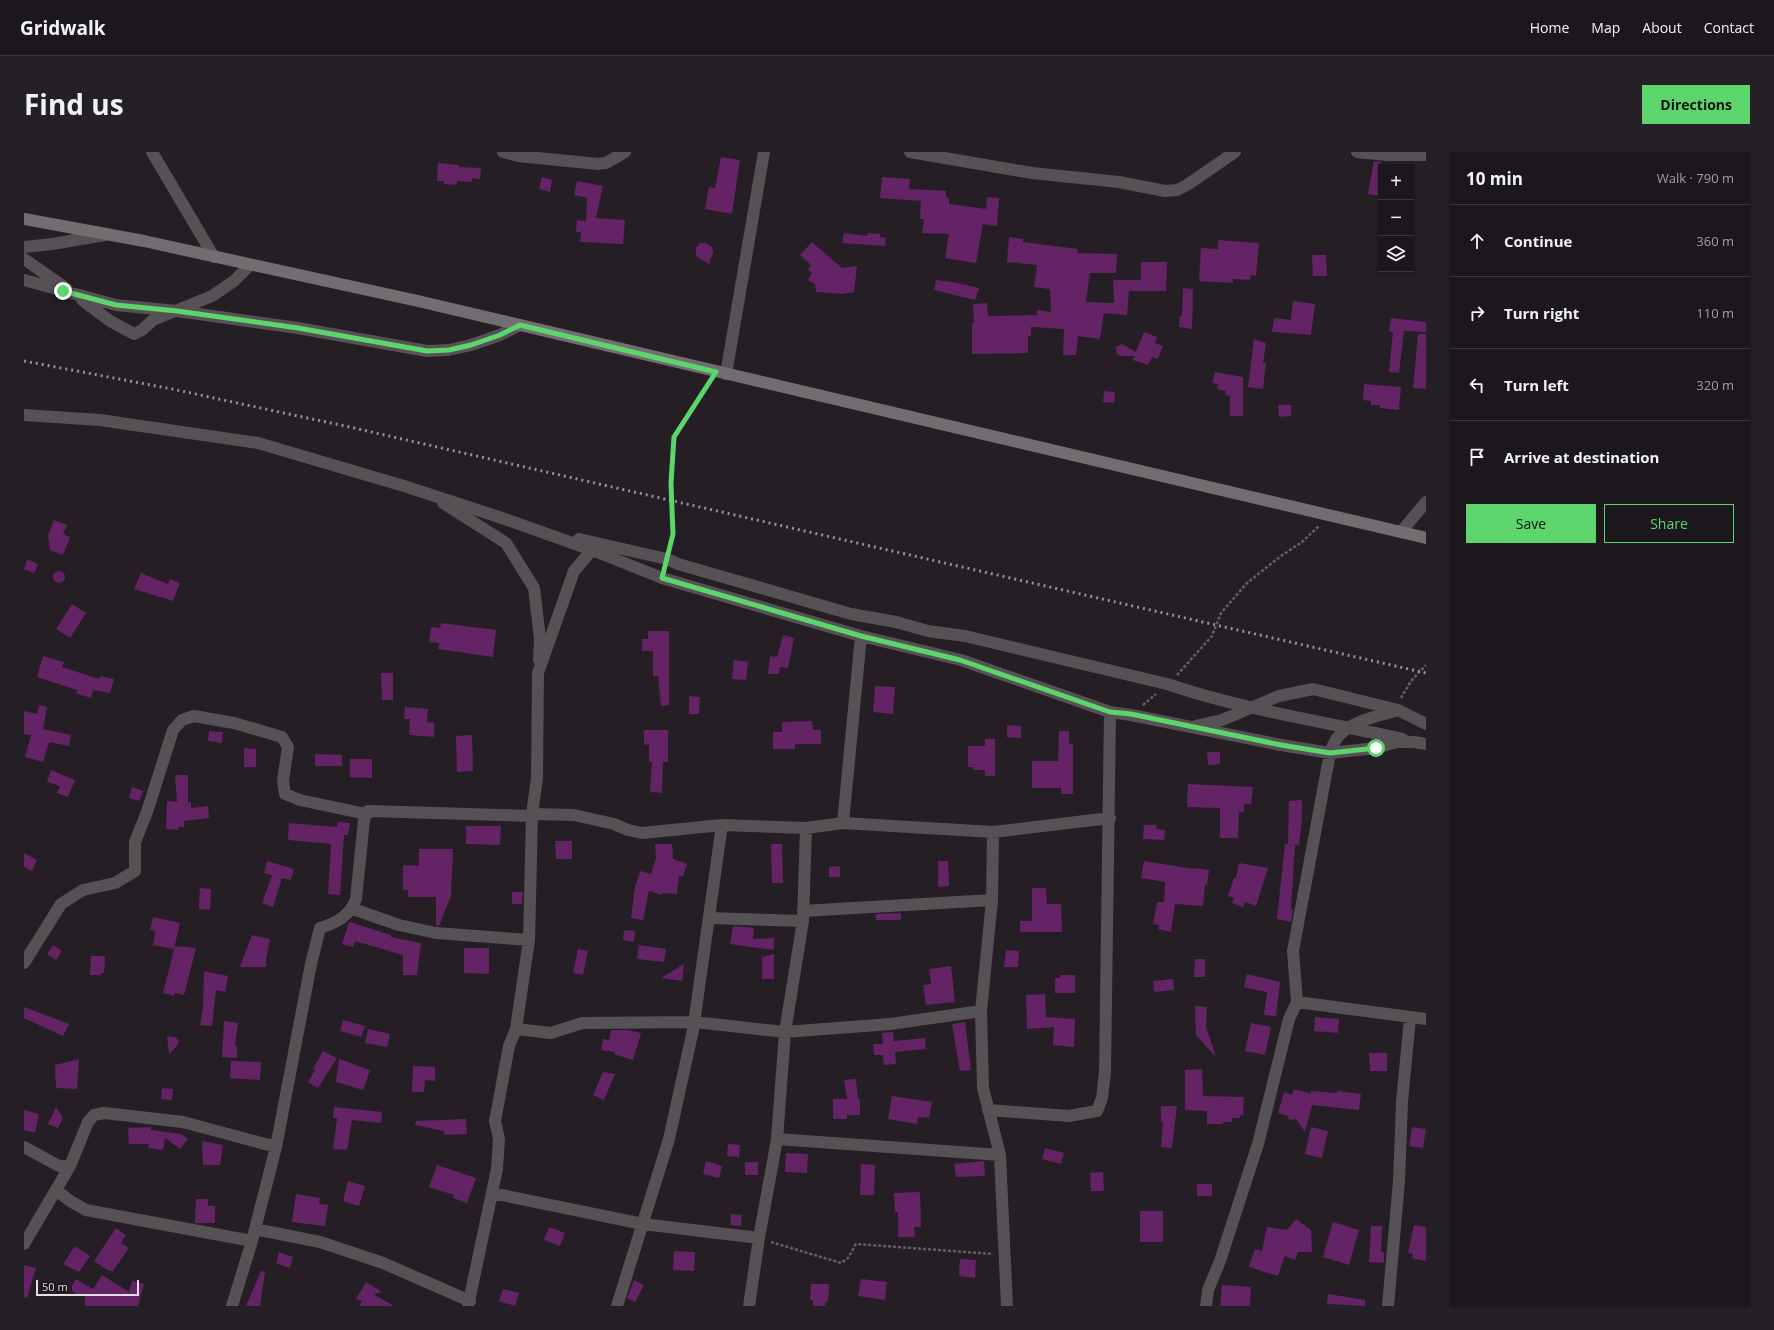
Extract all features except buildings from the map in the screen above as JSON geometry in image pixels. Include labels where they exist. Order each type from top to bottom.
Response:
[{"type":"street","points":[[152,152],[214,257]]},
{"type":"street","points":[[503,152],[518,156],[598,164],[606,163],[625,152]]},
{"type":"street","points":[[721,373],[764,152]]},
{"type":"street","points":[[910,152],[1032,173],[1119,182],[1166,191],[1177,190],[1187,185],[1235,152]]},
{"type":"street","points":[[1357,152],[1387,155],[1426,155]]},
{"type":"street","points":[[24,219],[106,234],[418,300],[721,373],[1426,538]]},
{"type":"street","points":[[24,247],[106,234]]},
{"type":"street","points":[[24,259],[110,321],[134,334],[142,330],[153,320],[212,296],[234,281],[250,265]]},
{"type":"street","points":[[24,280],[116,305],[177,311],[298,328],[427,351],[449,350],[471,345],[500,335],[520,325]]},
{"type":"street","points":[[24,415],[100,420],[258,443],[432,495],[592,550],[603,557],[662,578],[861,636],[960,660],[1110,712],[1131,714],[1281,745],[1330,753],[1376,748],[1397,742],[1420,743]]},
{"type":"street","points":[[255,1229],[320,1242],[383,1262],[469,1303],[497,1169],[499,1139],[495,1121],[509,1046],[516,1029],[529,940],[532,814],[538,778],[538,673],[540,639],[534,588],[506,543],[462,517],[432,495]]},
{"type":"street","points":[[1401,532],[1426,502]]},
{"type":"street","points":[[558,538],[583,539],[620,550],[667,559],[678,564],[851,614],[896,622],[928,631],[965,636],[1091,668],[1167,684],[1190,692],[1252,707],[1420,743]]},
{"type":"street","points":[[538,673],[574,571],[592,550]]},
{"type":"street","points":[[843,823],[861,636]]},
{"type":"street","points":[[1192,727],[1222,720],[1279,696],[1313,689],[1398,710],[1426,724]]},
{"type":"street","points":[[1206,1306],[1208,1290],[1220,1261],[1258,1144],[1289,1020],[1297,1002],[1293,951],[1330,753],[1337,738],[1347,728],[1377,716],[1398,710]]},
{"type":"street","points":[[988,1110],[1070,1116],[1097,1111],[1102,1098],[1105,1072],[1110,818],[1110,712]]},
{"type":"street","points":[[24,963],[61,904],[83,890],[115,883],[136,871],[136,842],[173,730],[182,720],[194,716],[234,723],[282,737],[288,747],[283,780],[286,794],[300,800],[366,814]]},
{"type":"street","points":[[232,1306],[252,1241],[276,1147],[311,964],[320,928],[334,923],[353,909],[356,899],[364,820],[366,814],[370,811],[531,816],[532,814],[574,815],[614,824],[628,830],[642,833],[722,825],[806,828],[843,823],[993,832],[1110,818]]},
{"type":"street","points":[[617,1306],[669,1139],[694,1022],[722,825]]},
{"type":"street","points":[[749,1306],[759,1238],[777,1139],[785,1032],[803,916],[806,828]]},
{"type":"street","points":[[993,832],[992,900],[980,1011],[983,1088],[1000,1155],[1007,1306]]},
{"type":"street","points":[[709,918],[803,916],[992,900]]},
{"type":"street","points":[[353,909],[398,925],[436,933],[529,940]]},
{"type":"street","points":[[1297,1002],[1426,1019]]},
{"type":"street","points":[[516,1029],[551,1033],[582,1023],[694,1022],[785,1032],[890,1024],[980,1011]]},
{"type":"street","points":[[1388,1306],[1399,1181],[1402,1102],[1410,1018]]},
{"type":"street","points":[[24,1244],[70,1166],[88,1122],[94,1114],[104,1113],[183,1122],[276,1147]]},
{"type":"street","points":[[777,1139],[894,1149],[1000,1155]]},
{"type":"street","points":[[24,1147],[60,1166],[70,1166]]},
{"type":"street","points":[[56,1190],[70,1201],[86,1210],[252,1241]]},
{"type":"street","points":[[492,1193],[643,1224],[759,1238]]},
{"type":"street","points":[[997,1306],[1006,1284]]},
{"type":"path","points":[[667,559],[673,534],[671,483],[674,437],[721,373]]},
{"type":"path","points":[[1131,714],[1167,684],[1212,636],[1221,614],[1247,584],[1315,531],[1328,515]]},
{"type":"path","points":[[1398,710],[1400,700],[1411,681],[1426,665]]},
{"type":"path","points":[[759,1238],[841,1262],[848,1258],[856,1244],[1005,1255]]},
{"type":"railway","points":[[24,361],[172,389],[354,428],[1426,673]]},
{"type":"route","points":[[63,291],[116,305],[177,311],[298,328],[358,340],[427,351],[449,350],[471,345],[500,335],[520,325],[716,372],[674,437],[671,483],[673,534],[662,578],[861,636],[960,660],[1110,712],[1131,714],[1281,745],[1330,753],[1376,748]]}]
